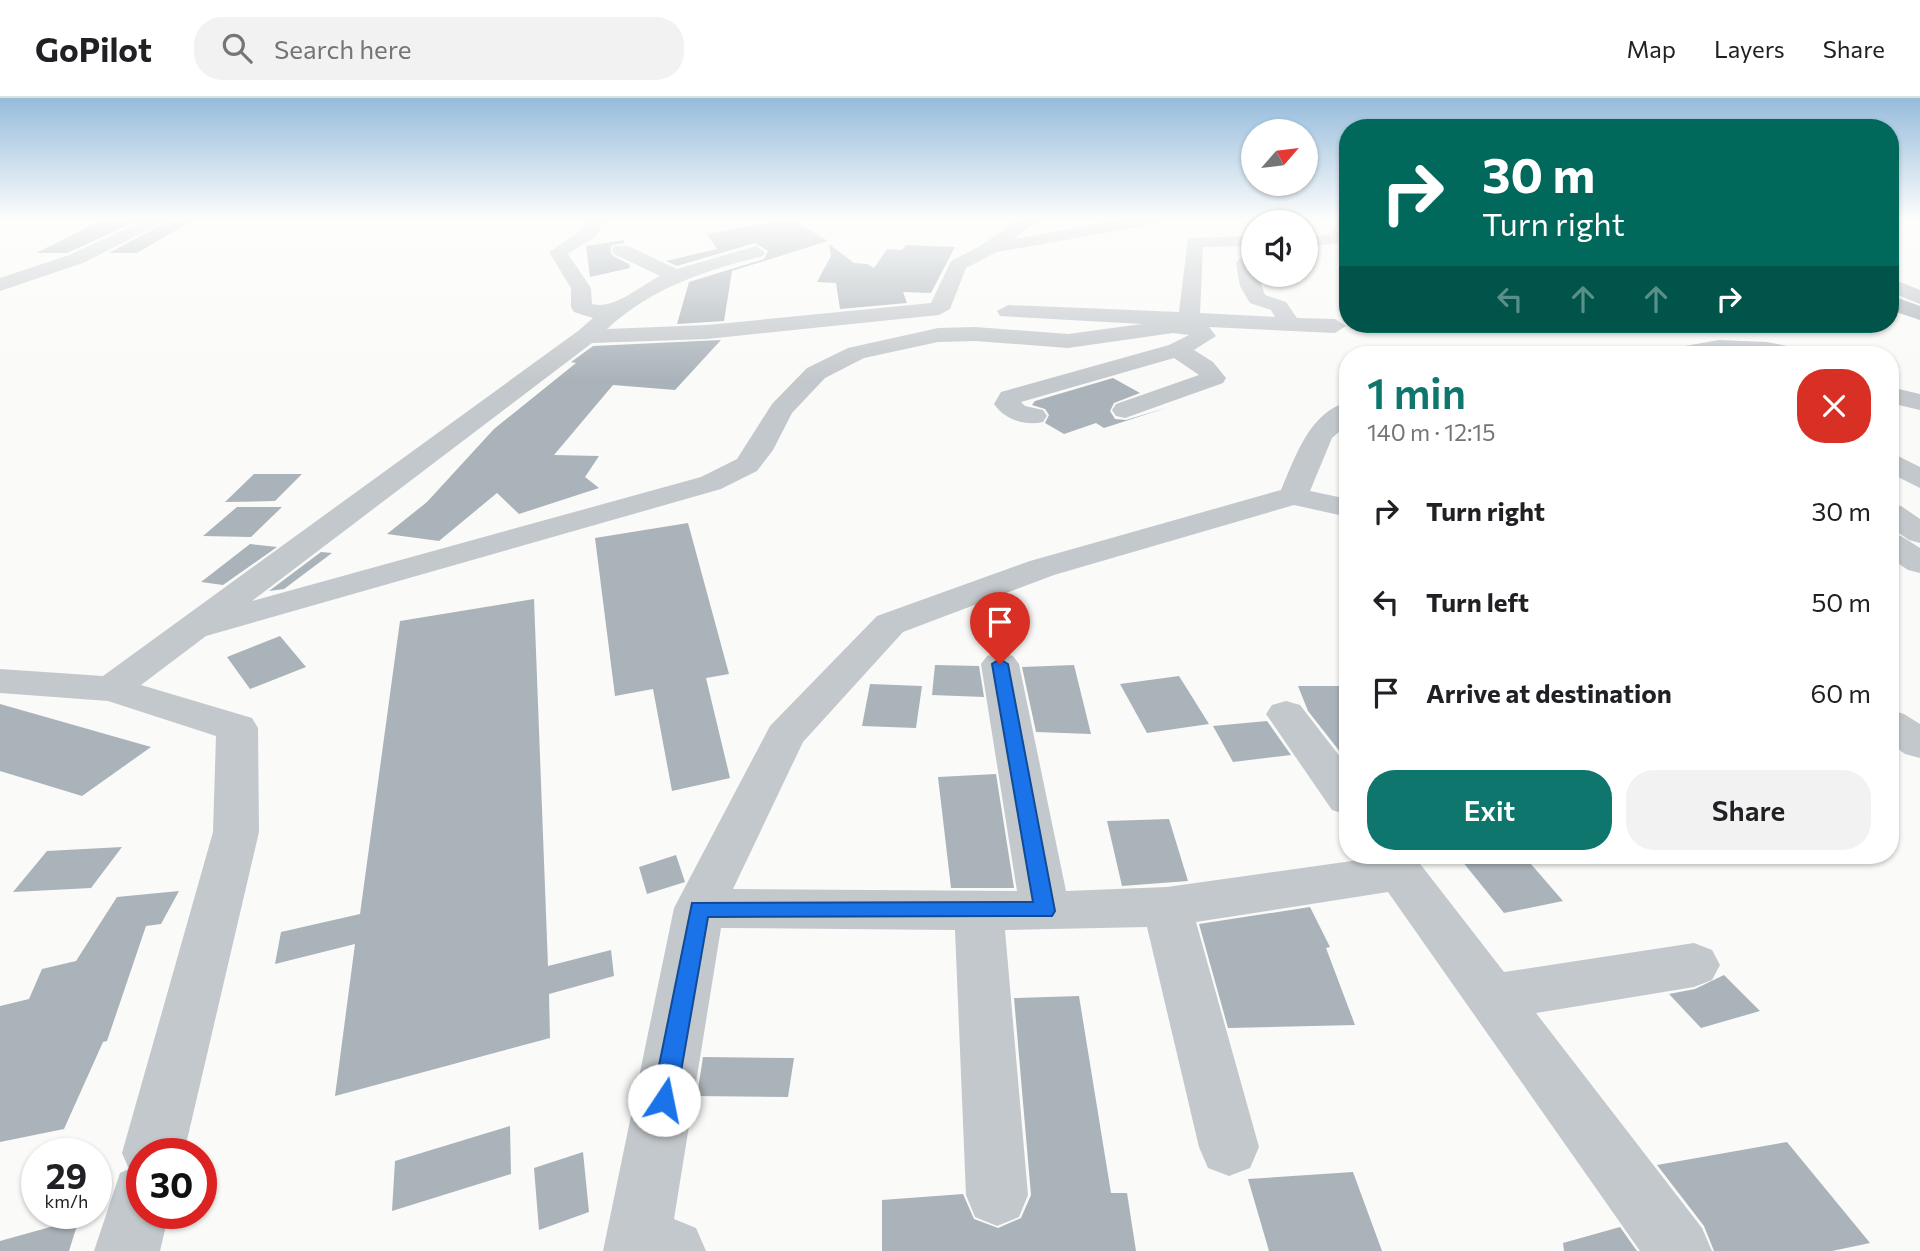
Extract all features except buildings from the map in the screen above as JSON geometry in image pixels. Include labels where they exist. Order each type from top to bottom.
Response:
[{"type":"street","points":[[0,285],[36,273]]},
{"type":"street","points":[[571,273],[581,288],[582,307],[594,312],[612,311]]},
{"type":"street","points":[[669,273],[678,276]]},
{"type":"street","points":[[111,688],[586,336],[612,311],[687,273]]},
{"type":"street","points":[[939,309],[955,273]]},
{"type":"street","points":[[1189,317],[1192,273]]},
{"type":"street","points":[[1251,287],[1257,299],[1279,306],[1290,324]]},
{"type":"street","points":[[1899,288],[1920,298]]},
{"type":"street","points":[[586,336],[707,332],[939,309],[1189,317],[1335,326]]},
{"type":"street","points":[[191,629],[711,483],[747,465],[759,450],[781,410],[816,373],[856,353],[938,335],[975,334],[1068,341],[1173,326],[1200,330],[1205,336],[1177,350],[1010,397],[1007,404],[1016,412],[1034,416]]},
{"type":"street","points":[[1704,346],[1766,346]]},
{"type":"street","points":[[1125,410],[1214,379],[1205,367],[1177,350]]},
{"type":"street","points":[[1899,397],[1920,401]]},
{"type":"street","points":[[1293,496],[1320,434],[1339,418]]},
{"type":"street","points":[[1899,467],[1920,480]]},
{"type":"street","points":[[649,1246],[699,908],[785,736],[890,624],[1042,568],[1293,496],[1339,506]]},
{"type":"street","points":[[1899,519],[1920,533]]},
{"type":"street","points":[[1899,549],[1920,563]]},
{"type":"street","points":[[1000,664],[1045,911]]},
{"type":"street","points":[[0,681],[111,688],[237,728],[236,832],[157,1138]]},
{"type":"street","points":[[1286,714],[1339,787]]},
{"type":"street","points":[[1899,729],[1920,744]]},
{"type":"street","points":[[699,908],[1045,911],[1167,907],[1394,864],[1679,1251]]},
{"type":"street","points":[[1167,907],[1229,1147]]},
{"type":"street","points":[[979,911],[997,1195]]},
{"type":"street","points":[[1493,997],[1694,965]]},
{"type":"street","points":[[127,1251],[133,1229]]},
{"type":"route","points":[[664,1100],[699,908],[1045,911],[1000,664]]}]
